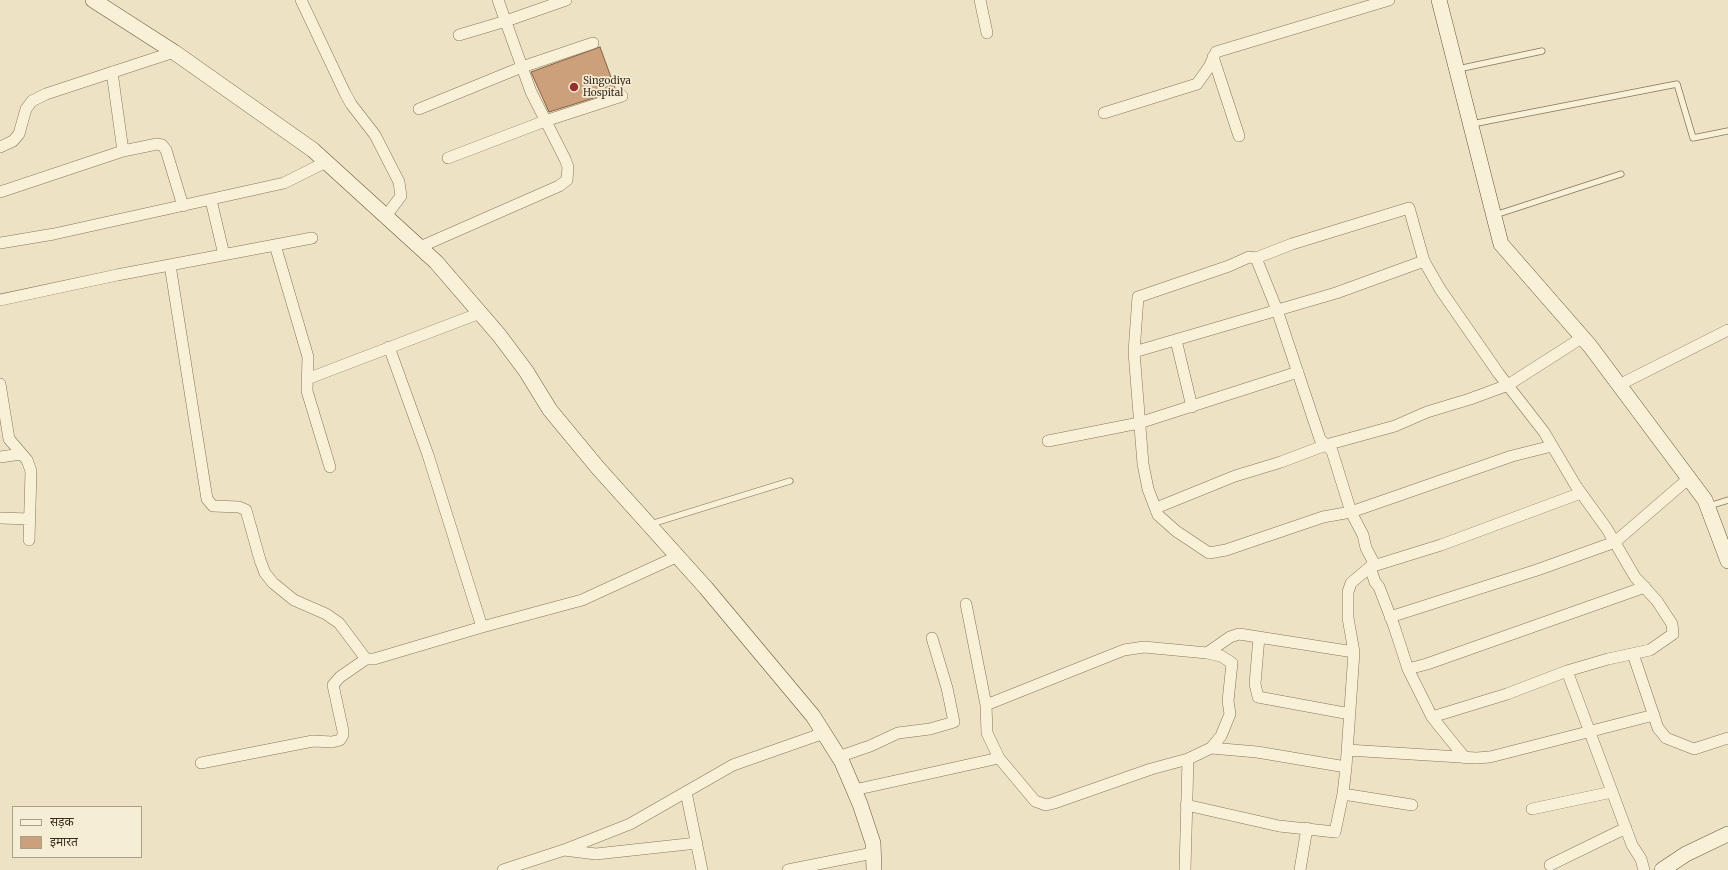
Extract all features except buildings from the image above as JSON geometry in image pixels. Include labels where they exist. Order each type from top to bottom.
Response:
[{"type":"street","points":[[93,0],[174,52],[313,150],[436,262],[480,313],[526,371],[550,410],[676,557],[706,588],[813,716],[838,757],[854,790],[873,843],[874,870]]},
{"type":"street","points":[[300,0],[345,94],[375,135],[399,182],[401,196],[386,216]]},
{"type":"street","points":[[420,247],[564,184],[567,180],[568,167],[531,92],[498,0]]},
{"type":"street","points":[[459,35],[506,21],[566,0]]},
{"type":"street","points":[[980,0],[987,32]]},
{"type":"street","points":[[1104,113],[1197,84],[1210,67],[1212,57],[1216,52],[1389,0]]},
{"type":"street","points":[[1439,0],[1455,70],[1500,244],[1583,337],[1705,500],[1728,561]]},
{"type":"street","points":[[419,109],[522,67],[593,43]]},
{"type":"street","points":[[0,147],[13,141],[19,134],[26,109],[32,101],[46,94],[174,52]]},
{"type":"street","points":[[1212,57],[1238,136]]},
{"type":"street","points":[[112,72],[123,151]]},
{"type":"street","points":[[448,158],[545,121],[622,96]]},
{"type":"street","points":[[0,192],[123,151],[152,144],[162,145],[168,157],[183,206]]},
{"type":"street","points":[[0,244],[54,234],[284,183],[326,162]]},
{"type":"street","points":[[211,200],[224,255]]},
{"type":"street","points":[[1432,717],[1507,694],[1566,671],[1608,659],[1650,650],[1673,634],[1672,624],[1657,601],[1635,577],[1615,542],[1581,493],[1544,432],[1508,385],[1451,305],[1424,261],[1409,208],[1292,244],[1256,258],[1249,257],[1229,266],[1138,297],[1134,352],[1142,464],[1148,489],[1158,515],[1176,531],[1209,553],[1226,550],[1323,517],[1351,512],[1512,456],[1552,446]]},
{"type":"street","points":[[0,300],[312,238]]},
{"type":"street","points":[[275,245],[308,357],[307,390],[309,402],[330,467]]},
{"type":"street","points":[[1186,805],[1280,826],[1335,832],[1343,794],[1346,767],[1354,652],[1348,618],[1348,592],[1351,583],[1374,563],[1366,548],[1363,535],[1351,512],[1332,451],[1320,439],[1277,310],[1256,258]]},
{"type":"street","points":[[1134,352],[1336,293],[1424,261]]},
{"type":"street","points":[[170,265],[207,499],[213,506],[239,507],[246,510],[265,573],[294,600],[326,614],[339,623],[366,659]]},
{"type":"street","points":[[307,379],[480,313]]},
{"type":"street","points":[[1619,385],[1728,330]]},
{"type":"street","points":[[1156,508],[1210,485],[1281,462],[1326,445],[1395,426],[1427,412],[1470,399],[1508,385],[1583,337]]},
{"type":"street","points":[[1176,340],[1192,407]]},
{"type":"street","points":[[389,347],[428,455],[482,627]]},
{"type":"street","points":[[1048,441],[1139,423],[1298,372]]},
{"type":"street","points":[[0,384],[2,404],[9,439],[27,460],[31,470],[29,540]]},
{"type":"street","points":[[0,457],[21,454]]},
{"type":"street","points":[[1390,617],[1536,570],[1615,542],[1688,478]]},
{"type":"street","points":[[1370,567],[1441,544],[1581,493]]},
{"type":"street","points":[[0,518],[29,519]]},
{"type":"street","points":[[201,763],[313,742],[332,742],[340,740],[343,735],[343,731],[333,685],[340,677],[366,659],[374,659],[482,627],[582,600],[676,557]]},
{"type":"street","points":[[1370,567],[1390,617],[1408,669],[1432,717],[1465,758]]},
{"type":"street","points":[[1408,669],[1427,664],[1645,587]]},
{"type":"street","points":[[966,604],[986,705],[987,733],[999,758],[1035,801],[1046,805],[1151,769],[1188,759],[1211,748],[1221,736],[1230,714],[1228,701],[1232,663],[1221,656],[1208,653],[1144,647],[1124,650],[986,705]]},
{"type":"street","points":[[1208,653],[1234,635],[1259,637],[1354,652]]},
{"type":"street","points":[[1259,637],[1255,684],[1258,697],[1350,714]]},
{"type":"street","points":[[838,757],[870,746],[898,733],[930,729],[954,722],[947,688],[932,638]]},
{"type":"street","points":[[1633,654],[1658,728],[1666,738],[1675,743],[1686,744],[1694,749],[1728,738]]},
{"type":"street","points":[[1566,671],[1590,730],[1626,828],[1644,870]]},
{"type":"street","points":[[1347,750],[1465,758],[1490,757],[1590,730],[1654,715]]},
{"type":"street","points":[[503,870],[564,850],[630,824],[733,765],[824,733]]},
{"type":"street","points":[[1211,748],[1257,752],[1346,767]]},
{"type":"street","points":[[854,790],[999,758]]},
{"type":"street","points":[[1185,870],[1188,759]]},
{"type":"street","points":[[686,792],[702,870]]},
{"type":"street","points":[[1532,809],[1612,792]]},
{"type":"street","points":[[1343,794],[1412,805]]},
{"type":"street","points":[[1300,870],[1307,828]]},
{"type":"street","points":[[1550,865],[1626,828]]},
{"type":"street","points":[[1662,870],[1686,854],[1728,834]]},
{"type":"street","points":[[564,850],[596,854],[697,843]]},
{"type":"street","points":[[788,870],[873,853]]},
{"type":"lane","points":[[1455,70],[1542,51]]},
{"type":"lane","points":[[1470,124],[1678,84],[1692,138],[1728,131]]},
{"type":"lane","points":[[1493,216],[1621,174]]},
{"type":"lane","points":[[648,525],[790,481]]},
{"type":"lane","points":[[1707,507],[1728,500]]},
{"type":"place","name":"Singodiya Hospital","points":[[574,87]]}]
